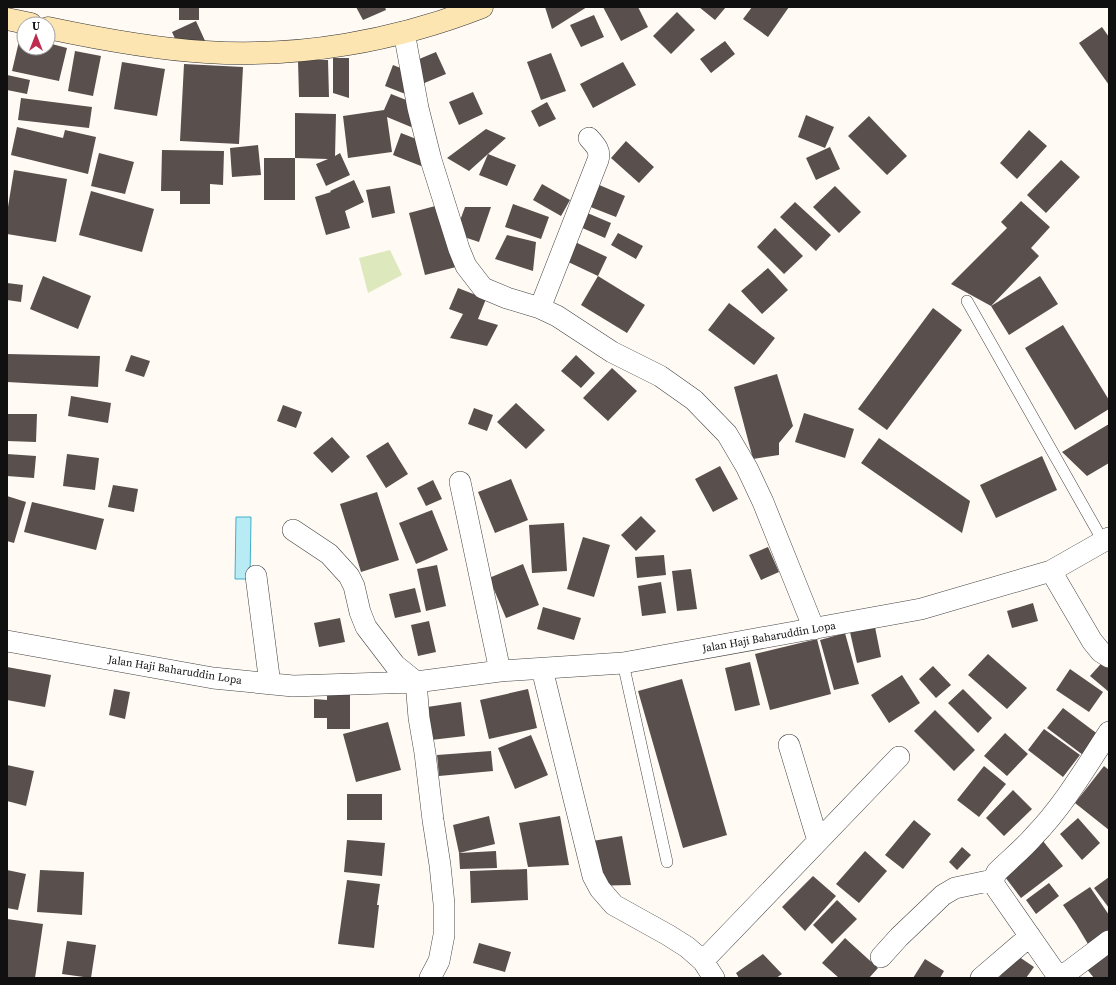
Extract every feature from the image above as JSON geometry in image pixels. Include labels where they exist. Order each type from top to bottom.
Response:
[{"type":"street","points":[[56,30],[126,43],[170,49],[206,52],[260,53],[321,48],[390,36],[482,7]]},
{"type":"street","points":[[404,32],[418,108],[431,160],[459,249],[466,266],[483,288],[558,316],[612,352],[660,376],[694,400],[727,434],[763,502],[814,629]]},
{"type":"street","points":[[540,308],[599,154],[598,149],[589,138]]},
{"type":"street","points":[[460,482],[500,671]]},
{"type":"street","points":[[293,530],[329,554],[349,576],[354,586],[360,612],[366,626],[406,682],[419,718],[425,753],[444,904],[444,935],[439,961],[430,978]]},
{"type":"street","name":"Jalan Haji Baharuddin Lopa","points":[[7,641],[213,678],[293,686],[406,682],[500,671],[624,663],[921,609],[1051,571],[1106,539]]},
{"type":"street","points":[[1051,571],[1092,641],[1101,652],[1109,657]]},
{"type":"street","points":[[256,576],[270,684]]},
{"type":"street","points":[[542,669],[593,876],[600,889],[614,905],[687,947],[703,961],[714,978]]},
{"type":"street","points":[[1109,732],[1073,787],[1035,836],[997,872],[993,880],[994,884],[1060,978],[1109,941]]},
{"type":"street","points":[[789,745],[818,841]]},
{"type":"street","points":[[703,961],[898,757]]},
{"type":"street","points":[[881,957],[898,937],[943,895],[955,888],[993,880]]},
{"type":"street","points":[[981,978],[1030,936]]},
{"type":"lane","points":[[967,301],[1106,539]]},
{"type":"lane","points":[[624,663],[667,862]]},
{"type":"green space","points":[[390,250],[402,275],[368,293],[359,258]]},
{"type":"water","points":[[236,517],[251,517],[250,579],[235,579]]},
{"type":"building","points":[[179,7],[199,7],[199,20],[179,20]]},
{"type":"building","points":[[356,7],[385,7],[386,10],[363,20]]},
{"type":"building","points":[[545,7],[587,7],[552,29]]},
{"type":"building","points":[[603,7],[638,7],[648,27],[621,41]]},
{"type":"building","points":[[699,7],[726,7],[715,20]]},
{"type":"building","points":[[752,7],[789,7],[768,37],[743,19]]},
{"type":"building","points":[[677,12],[695,30],[671,54],[653,36]]},
{"type":"building","points":[[594,15],[604,37],[581,47],[570,25]]},
{"type":"building","points":[[196,21],[206,43],[182,54],[172,32]]},
{"type":"building","points":[[1102,27],[1109,37],[1109,85],[1079,43]]},
{"type":"building","points":[[725,41],[735,54],[711,73],[700,59]]},
{"type":"building","points":[[56,45],[67,48],[59,81],[12,71],[16,54],[16,56],[56,56]]},
{"type":"building","points":[[75,51],[101,56],[93,96],[68,91]]},
{"type":"building","points":[[436,52],[446,74],[422,84],[413,97],[385,86],[393,65],[418,75],[412,62]]},
{"type":"building","points":[[551,53],[566,91],[541,100],[527,62]]},
{"type":"building","points":[[333,58],[349,58],[349,98],[333,93]]},
{"type":"building","points":[[298,60],[328,60],[329,97],[299,97]]},
{"type":"building","points":[[122,62],[165,69],[157,116],[114,109]]},
{"type":"building","points":[[623,62],[636,85],[593,108],[580,84]]},
{"type":"building","points":[[184,64],[243,67],[239,144],[180,141]]},
{"type":"building","points":[[7,75],[30,80],[27,94],[7,90]]},
{"type":"building","points":[[473,92],[483,114],[459,125],[449,102]]},
{"type":"building","points":[[391,94],[419,105],[411,127],[387,117],[392,152],[348,158],[343,116],[384,110]]},
{"type":"building","points":[[21,98],[92,107],[89,128],[18,120]]},
{"type":"building","points":[[547,102],[556,119],[539,127],[531,111]]},
{"type":"building","points":[[295,113],[336,114],[335,156],[340,153],[350,175],[326,186],[316,164],[328,159],[295,158]]},
{"type":"building","points":[[806,115],[834,127],[825,148],[798,137]]},
{"type":"building","points":[[869,116],[907,156],[887,175],[848,136]]},
{"type":"building","points":[[17,127],[63,138],[65,130],[96,137],[88,174],[11,155]]},
{"type":"building","points":[[486,129],[506,138],[469,171],[447,158]]},
{"type":"building","points":[[1029,130],[1047,146],[1017,179],[1000,163]]},
{"type":"building","points":[[401,133],[429,144],[421,166],[393,155]]},
{"type":"building","points":[[626,141],[654,167],[639,183],[611,158]]},
{"type":"building","points":[[258,145],[261,175],[232,177],[230,148]]},
{"type":"building","points":[[830,147],[840,169],[816,180],[806,158]]},
{"type":"building","points":[[162,150],[224,151],[223,185],[210,184],[210,204],[180,204],[180,191],[161,191]]},
{"type":"building","points":[[99,153],[134,162],[125,194],[91,186]]},
{"type":"building","points":[[488,154],[516,165],[507,186],[479,175]]},
{"type":"building","points":[[264,158],[295,158],[295,200],[264,200]]},
{"type":"building","points":[[1061,160],[1080,177],[1046,213],[1027,195]]},
{"type":"building","points":[[14,170],[67,179],[56,242],[7,234],[7,213]]},
{"type":"building","points":[[354,180],[364,202],[345,211],[350,228],[326,235],[315,197],[331,192],[330,191]]},
{"type":"building","points":[[542,184],[570,200],[561,216],[533,200]]},
{"type":"building","points":[[597,184],[625,196],[616,217],[588,206]]},
{"type":"building","points":[[390,186],[395,213],[372,218],[366,190]]},
{"type":"building","points":[[835,186],[861,212],[839,233],[813,207]]},
{"type":"building","points":[[91,191],[154,209],[142,252],[79,235]]},
{"type":"building","points":[[1021,201],[1050,227],[1031,248],[1039,256],[991,306],[951,284],[1007,228],[1001,222]]},
{"type":"building","points":[[795,202],[831,235],[816,251],[780,217]]},
{"type":"building","points":[[513,204],[549,217],[541,239],[505,227]]},
{"type":"building","points":[[439,205],[456,267],[425,275],[409,213]]},
{"type":"building","points":[[465,207],[491,207],[479,242],[455,234]]},
{"type":"building","points":[[585,212],[611,223],[605,238],[578,226]]},
{"type":"building","points":[[775,228],[803,256],[784,274],[757,247]]},
{"type":"building","points":[[618,233],[643,246],[636,259],[611,245]]},
{"type":"building","points":[[507,235],[536,242],[533,271],[495,259]]},
{"type":"building","points":[[573,241],[607,257],[598,276],[564,260]]},
{"type":"building","points":[[768,268],[788,290],[762,314],[741,291]]},
{"type":"building","points":[[43,276],[91,296],[78,329],[30,309]]},
{"type":"building","points":[[598,276],[645,305],[627,333],[581,305]]},
{"type":"building","points":[[1040,276],[1058,304],[1009,335],[991,306]]},
{"type":"building","points":[[7,283],[23,285],[21,302],[7,300]]},
{"type":"building","points":[[458,288],[486,299],[478,319],[498,325],[487,346],[450,338],[463,314],[449,309]]},
{"type":"building","points":[[729,303],[775,338],[754,365],[708,330]]},
{"type":"building","points":[[933,308],[962,330],[887,430],[858,409]]},
{"type":"building","points":[[1063,325],[1109,400],[1109,409],[1075,430],[1025,348]]},
{"type":"building","points":[[7,354],[100,356],[98,387],[7,382]]},
{"type":"building","points":[[131,355],[150,361],[144,377],[125,371]]},
{"type":"building","points":[[576,355],[595,373],[581,388],[561,371]]},
{"type":"building","points":[[612,368],[637,391],[608,421],[583,398]]},
{"type":"building","points":[[777,374],[793,426],[779,443],[779,455],[753,459],[734,387]]},
{"type":"building","points":[[71,396],[111,403],[108,423],[68,416]]},
{"type":"building","points":[[516,403],[545,430],[526,449],[497,422]]},
{"type":"building","points":[[283,405],[302,412],[296,428],[277,421]]},
{"type":"building","points":[[474,408],[493,415],[487,431],[468,424]]},
{"type":"building","points":[[804,413],[854,429],[845,458],[795,442]]},
{"type":"building","points":[[7,414],[37,414],[36,442],[7,441]]},
{"type":"building","points":[[1109,424],[1109,463],[1087,476],[1062,452]]},
{"type":"building","points":[[332,437],[350,457],[332,473],[313,453]]},
{"type":"building","points":[[879,438],[970,501],[962,533],[861,463]]},
{"type":"building","points":[[388,442],[408,474],[386,488],[366,456]]},
{"type":"building","points":[[7,454],[36,456],[34,478],[7,476]]},
{"type":"building","points":[[67,454],[99,458],[95,490],[63,486]]},
{"type":"building","points":[[1042,456],[1057,490],[996,518],[980,485]]},
{"type":"building","points":[[720,466],[738,499],[713,512],[695,479]]},
{"type":"building","points":[[511,479],[528,520],[495,533],[478,492]]},
{"type":"building","points":[[433,480],[442,499],[426,506],[417,488]]},
{"type":"building","points":[[113,485],[138,489],[134,512],[108,507]]},
{"type":"building","points":[[377,492],[399,560],[361,572],[340,504]]},
{"type":"building","points":[[7,496],[26,502],[14,543],[7,541]]},
{"type":"building","points":[[32,502],[104,519],[96,550],[24,532]]},
{"type":"building","points":[[432,510],[448,550],[416,564],[399,523]]},
{"type":"building","points":[[641,516],[656,531],[636,551],[621,535]]},
{"type":"building","points":[[564,523],[567,571],[532,573],[529,525]]},
{"type":"building","points":[[583,537],[610,545],[594,597],[567,589]]},
{"type":"building","points":[[768,547],[779,572],[761,580],[749,555]]},
{"type":"building","points":[[664,555],[666,575],[637,578],[635,557]]},
{"type":"building","points":[[523,564],[539,605],[506,618],[489,578]]},
{"type":"building","points":[[437,565],[446,606],[426,611],[417,569]]},
{"type":"building","points":[[691,569],[697,609],[677,611],[672,571]]},
{"type":"building","points":[[661,582],[666,613],[642,616],[638,586]]},
{"type":"building","points":[[415,588],[421,612],[395,618],[389,594]]},
{"type":"building","points":[[1033,603],[1038,621],[1012,628],[1007,611]]},
{"type":"building","points":[[543,607],[581,618],[574,640],[537,629]]},
{"type":"building","points":[[340,618],[345,642],[319,647],[314,623]]},
{"type":"building","points":[[429,621],[436,652],[418,656],[411,625]]},
{"type":"building","points":[[875,627],[881,657],[857,663],[850,632]]},
{"type":"building","points":[[845,633],[859,684],[834,690],[820,640]]},
{"type":"building","points":[[817,639],[831,694],[770,710],[755,654]]},
{"type":"building","points":[[988,654],[1027,688],[1007,709],[968,675]]},
{"type":"building","points":[[1107,657],[1109,659],[1109,692],[1090,676]]},
{"type":"building","points":[[750,662],[760,705],[735,711],[725,668]]},
{"type":"building","points":[[933,666],[951,685],[936,698],[919,679]]},
{"type":"building","points":[[7,667],[51,675],[45,707],[7,700]]},
{"type":"building","points":[[1070,669],[1103,692],[1089,712],[1056,690]]},
{"type":"building","points":[[902,675],[920,703],[889,723],[871,695]]},
{"type":"building","points":[[682,679],[727,835],[683,848],[638,691]]},
{"type":"building","points":[[114,689],[130,692],[125,719],[109,715]]},
{"type":"building","points":[[528,689],[537,728],[489,739],[480,700]]},
{"type":"building","points":[[963,689],[992,718],[978,733],[948,703]]},
{"type":"building","points":[[327,694],[350,694],[350,729],[327,729],[327,718],[314,718],[314,699],[327,700]]},
{"type":"building","points":[[461,702],[465,736],[431,740],[427,707]]},
{"type":"building","points":[[1063,708],[1099,735],[1083,755],[1047,728]]},
{"type":"building","points":[[935,710],[975,750],[954,771],[914,731]]},
{"type":"building","points":[[388,722],[401,770],[356,782],[343,734]]},
{"type":"building","points":[[1044,729],[1080,755],[1063,777],[1028,750]]},
{"type":"building","points":[[1005,733],[1028,754],[1007,776],[984,756]]},
{"type":"building","points":[[531,735],[548,775],[515,789],[498,748]]},
{"type":"building","points":[[491,751],[493,771],[439,776],[437,755]]},
{"type":"building","points":[[7,765],[34,771],[26,806],[7,801]]},
{"type":"building","points":[[984,766],[1006,784],[979,817],[957,800]]},
{"type":"building","points":[[1104,766],[1109,770],[1109,830],[1075,803]]},
{"type":"building","points":[[1013,790],[1032,809],[1004,836],[986,818]]},
{"type":"building","points":[[347,794],[382,794],[382,820],[347,820]]},
{"type":"building","points":[[489,816],[495,844],[459,853],[453,825]]},
{"type":"building","points":[[560,816],[569,865],[528,867],[519,823]]},
{"type":"building","points":[[1078,818],[1100,843],[1082,860],[1060,834]]},
{"type":"building","points":[[914,820],[931,834],[903,869],[885,855]]},
{"type":"building","points":[[622,836],[631,885],[589,886],[581,843]]},
{"type":"building","points":[[347,840],[385,843],[382,876],[344,872]]},
{"type":"building","points":[[1043,841],[1063,866],[1021,898],[1002,873]]},
{"type":"building","points":[[962,847],[971,855],[957,870],[949,862]]},
{"type":"building","points":[[496,851],[497,868],[460,869],[459,853]]},
{"type":"building","points":[[865,851],[887,871],[859,903],[836,884]]},
{"type":"building","points":[[527,869],[528,900],[471,903],[470,871]]},
{"type":"building","points":[[7,870],[26,874],[18,910],[7,908]]},
{"type":"building","points":[[40,870],[84,872],[82,915],[37,912]]},
{"type":"building","points":[[813,876],[836,896],[805,931],[782,907]]},
{"type":"building","points":[[1109,877],[1109,908],[1094,888]]},
{"type":"building","points":[[347,880],[380,884],[374,948],[338,944]]},
{"type":"building","points":[[1049,883],[1059,896],[1036,914],[1026,900]]},
{"type":"building","points":[[1090,887],[1109,915],[1109,931],[1091,949],[1063,905]]},
{"type":"building","points":[[837,900],[857,919],[832,944],[813,925]]},
{"type":"building","points":[[7,919],[43,924],[35,978],[7,978]]},
{"type":"building","points":[[845,938],[878,968],[869,978],[839,978],[822,963]]},
{"type":"building","points":[[67,941],[96,945],[91,978],[62,974]]},
{"type":"building","points":[[479,943],[511,952],[505,972],[473,963]]},
{"type":"building","points":[[1109,950],[1109,978],[1094,978],[1086,968]]},
{"type":"building","points":[[763,954],[782,974],[776,978],[739,978],[736,973]]},
{"type":"building","points":[[1015,954],[1034,967],[1026,978],[999,978]]},
{"type":"building","points":[[925,959],[944,971],[940,978],[913,978]]}]
